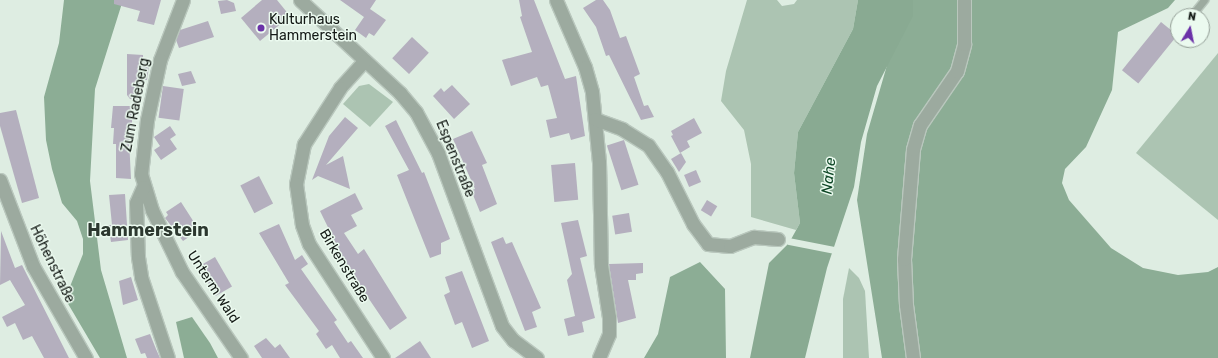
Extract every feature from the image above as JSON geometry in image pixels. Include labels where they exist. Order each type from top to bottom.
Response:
[{"type":"street","name":"Zum Radeberg","points":[[168,358],[141,277],[138,257],[136,203],[144,187],[141,159],[146,120],[160,60],[183,0]]},
{"type":"street","name":"Espenstraße","points":[[300,0],[400,93],[429,131],[502,326],[513,340],[537,358]]},
{"type":"street","points":[[556,0],[585,67],[595,119],[602,265],[609,334],[599,358]]},
{"type":"street","points":[[913,358],[906,305],[904,258],[913,149],[920,125],[957,71],[964,44],[964,0]]},
{"type":"street","name":"Birkenstraße","points":[[364,61],[340,88],[304,144],[296,184],[300,219],[309,244],[383,358]]},
{"type":"street","points":[[595,119],[622,128],[648,145],[667,172],[693,224],[708,244],[722,246],[754,237],[778,239]]},
{"type":"street","name":"Höhenstraße","points":[[0,180],[33,266],[86,358]]},
{"type":"street","name":"Unterm Wald","points":[[144,187],[182,272],[241,358]]},
{"type":"lane","points":[[1198,8],[1204,0]]},
{"type":"shaded area","points":[[64,0],[123,0],[95,89],[90,181],[101,270],[127,358],[100,358],[67,302],[67,294],[83,254],[83,239],[77,221],[62,203],[52,169],[46,140],[44,97],[59,43]]},
{"type":"shaded area","points":[[747,0],[777,0],[782,6],[794,4],[797,0],[858,0],[853,29],[798,132],[794,173],[800,223],[796,230],[751,217],[751,164],[744,130],[721,101],[726,71]]},
{"type":"shaded area","points":[[906,0],[1175,0],[1168,8],[1118,32],[1112,90],[1086,147],[1065,169],[1062,183],[1069,200],[1111,248],[1143,268],[1178,275],[1208,272],[1218,267],[1218,358],[882,358],[857,200],[867,134]]},
{"type":"shaded area","points":[[1218,53],[1218,220],[1136,153]]},
{"type":"shaded area","points":[[369,84],[393,102],[370,127],[343,104],[359,86]]},
{"type":"shaded area","points":[[700,262],[725,289],[726,358],[644,358],[658,334],[670,277]]},
{"type":"shaded area","points":[[849,268],[859,278],[865,291],[869,358],[843,358],[843,299]]},
{"type":"shaded area","points":[[192,317],[210,343],[218,358],[184,358],[176,322]]},
{"type":"water","name":"Nahe","points":[[858,0],[913,0],[913,16],[877,86],[861,142],[854,187],[827,268],[805,358],[750,358],[769,263],[789,243],[800,223],[794,173],[798,132],[853,29]]},
{"type":"pier","points":[[789,238],[836,247],[835,254],[788,245]]},
{"type":"building","points":[[114,0],[161,0],[154,25],[137,21],[140,11],[114,4]]},
{"type":"building","points":[[227,0],[234,3],[236,11],[221,14],[218,1]]},
{"type":"building","name":"Kulturhaus Hammerstein","points":[[262,0],[277,0],[290,16],[260,41],[241,18]]},
{"type":"building","points":[[340,0],[376,0],[370,9],[386,20],[374,36],[369,33],[366,38],[355,30],[364,17]]},
{"type":"building","points":[[519,0],[534,0],[565,79],[576,76],[585,136],[571,140],[569,133],[550,138],[546,120],[557,118],[548,85],[541,87],[537,77],[511,86],[502,60],[532,52],[520,17],[522,16]]},
{"type":"building","points":[[596,0],[603,0],[610,10],[620,38],[626,36],[640,74],[634,77],[644,106],[648,105],[654,117],[641,120],[609,55],[606,56],[596,27],[583,8]]},
{"type":"building","points":[[208,21],[214,37],[179,48],[176,40],[180,30]]},
{"type":"building","points":[[1161,22],[1170,29],[1170,44],[1138,83],[1122,70]]},
{"type":"building","points":[[412,37],[429,53],[409,74],[392,58]]},
{"type":"building","points":[[127,54],[143,55],[143,61],[150,61],[147,80],[141,80],[138,100],[130,99],[127,95]]},
{"type":"building","points":[[191,71],[196,83],[182,86],[178,74]]},
{"type":"building","points":[[452,85],[470,104],[454,119],[433,96],[441,88],[444,92]]},
{"type":"building","points":[[163,86],[184,89],[179,121],[159,118]]},
{"type":"building","points":[[113,106],[132,106],[132,142],[129,139],[131,179],[116,178],[116,144],[113,144],[114,128],[111,128]]},
{"type":"building","points":[[16,110],[39,198],[22,203],[0,126],[0,113]]},
{"type":"building","points":[[345,117],[358,128],[326,165],[343,156],[350,189],[318,176],[312,180],[329,136]]},
{"type":"building","points":[[694,118],[702,133],[687,141],[690,147],[680,153],[671,136],[673,135],[671,131]]},
{"type":"building","points":[[396,120],[422,173],[424,172],[450,239],[441,243],[441,254],[430,258],[397,175],[409,170],[385,126]]},
{"type":"building","points":[[170,126],[176,135],[170,139],[177,149],[161,160],[154,150],[160,146],[154,137]]},
{"type":"building","points":[[472,131],[487,163],[482,165],[497,204],[480,212],[471,190],[475,189],[453,139]]},
{"type":"building","points":[[624,140],[639,185],[621,190],[607,146]]},
{"type":"building","points":[[681,153],[686,162],[679,172],[671,159]]},
{"type":"building","points":[[575,163],[578,200],[554,202],[551,165]]},
{"type":"building","points":[[696,170],[701,182],[689,187],[684,175]]},
{"type":"building","points":[[259,176],[273,204],[254,213],[240,186]]},
{"type":"building","points":[[355,193],[363,209],[351,215],[357,226],[344,233],[358,254],[364,249],[407,318],[390,330],[348,268],[320,211]]},
{"type":"building","points":[[125,194],[128,240],[111,242],[110,236],[107,237],[106,225],[112,225],[109,195]]},
{"type":"building","points":[[707,200],[717,206],[711,216],[701,210]]},
{"type":"building","points":[[181,202],[199,230],[183,241],[165,218],[168,215],[166,212]]},
{"type":"building","points":[[629,213],[632,232],[615,234],[612,216]]},
{"type":"building","points":[[578,220],[587,256],[580,258],[595,318],[582,322],[584,332],[568,336],[564,319],[575,316],[567,280],[572,274],[561,223]]},
{"type":"building","points":[[279,224],[295,260],[302,255],[308,264],[301,269],[337,320],[334,322],[348,343],[351,341],[363,358],[340,358],[332,345],[326,349],[316,334],[319,331],[285,285],[289,283],[259,233]]},
{"type":"building","points":[[1,231],[15,268],[22,265],[69,358],[44,358],[32,336],[23,340],[15,323],[7,327],[2,317],[25,305],[10,280],[0,285]]},
{"type":"building","points":[[503,237],[506,244],[512,242],[541,308],[532,312],[537,327],[525,331],[491,242]]},
{"type":"building","points":[[215,257],[232,286],[216,296],[199,266]]},
{"type":"building","points":[[643,263],[643,273],[636,274],[636,280],[628,280],[636,318],[618,323],[609,264]]},
{"type":"building","points":[[462,271],[489,341],[472,348],[462,322],[455,325],[444,295],[450,292],[445,277]]},
{"type":"building","points":[[131,277],[138,300],[123,305],[119,281]]},
{"type":"building","points":[[150,334],[160,358],[147,358],[145,353],[141,354],[135,339]]},
{"type":"building","points":[[266,338],[275,348],[280,344],[290,358],[262,358],[254,346]]},
{"type":"building","points":[[420,341],[431,358],[395,358]]},
{"type":"place","name":"Kulturhaus Hammerstein","points":[[261,28]]},
{"type":"district","name":"Hammerstein","points":[[148,230]]}]
